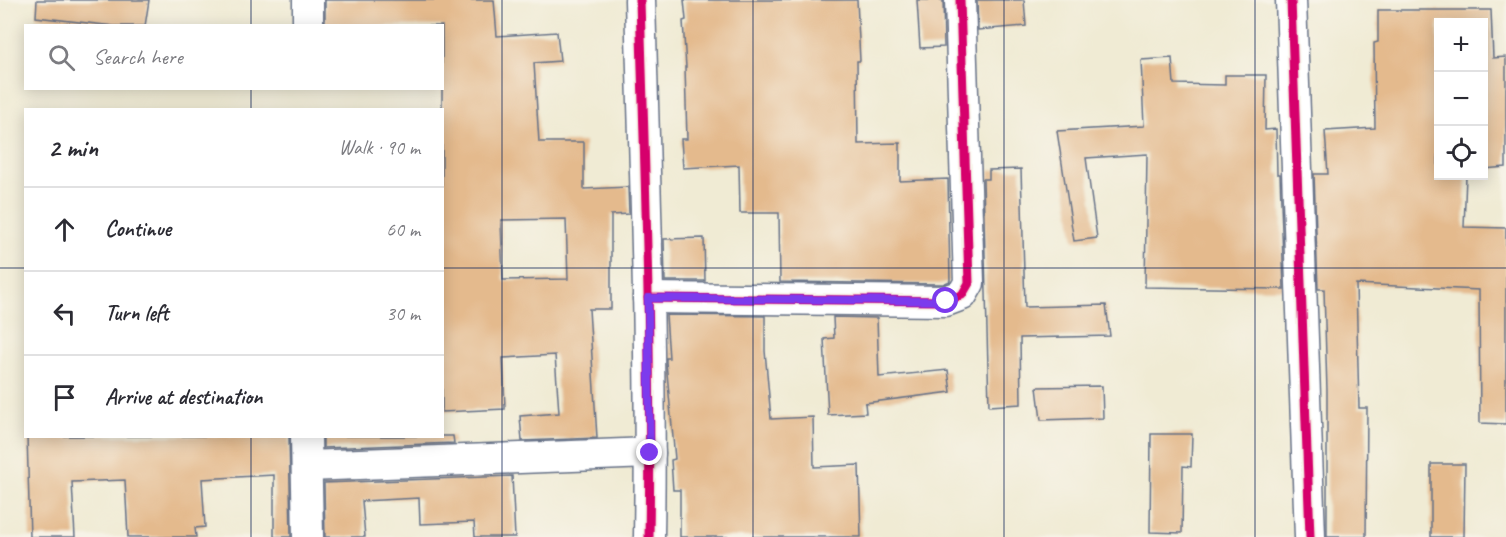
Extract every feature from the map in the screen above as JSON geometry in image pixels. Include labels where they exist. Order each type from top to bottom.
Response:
[{"type":"street","points":[[640,0],[648,298],[650,453],[648,537]]},
{"type":"street","points":[[648,298],[946,301],[962,295],[969,283],[960,0]]},
{"type":"street","points":[[1291,0],[1310,537]]},
{"type":"street","points":[[306,438],[308,537]]},
{"type":"street","points":[[307,466],[650,453]]},
{"type":"building","points":[[37,0],[149,0],[145,24],[97,24],[36,17]]},
{"type":"building","points":[[325,0],[494,0],[497,36],[557,32],[560,61],[534,63],[539,142],[584,142],[584,189],[628,187],[629,214],[611,215],[611,309],[589,309],[597,438],[522,441],[520,416],[559,413],[555,355],[503,358],[505,409],[444,412],[444,108],[442,108],[444,24],[325,24]],"holes":[[[566,219],[568,279],[503,280],[501,220]]]},
{"type":"building","points":[[684,0],[857,0],[860,61],[857,61],[858,144],[900,143],[900,181],[948,179],[950,281],[943,284],[780,282],[779,213],[740,213],[739,165],[683,168],[681,139],[687,139]]},
{"type":"building","points":[[917,0],[943,0],[944,47],[920,48]]},
{"type":"building","points":[[977,0],[1024,0],[1026,26],[978,30]]},
{"type":"building","points":[[1378,10],[1491,10],[1493,58],[1506,57],[1506,167],[1488,169],[1488,18],[1434,18],[1434,180],[1466,180],[1464,227],[1506,228],[1506,424],[1480,423],[1479,290],[1356,284],[1359,408],[1367,408],[1366,537],[1327,537],[1324,289],[1318,289],[1314,174],[1328,174],[1325,131],[1375,128],[1374,43],[1378,42]]},
{"type":"building","points":[[1172,58],[1174,84],[1225,85],[1225,75],[1266,75],[1265,130],[1276,129],[1277,174],[1280,174],[1284,289],[1145,287],[1147,154],[1086,158],[1097,238],[1074,241],[1057,131],[1144,126],[1141,60]]},
{"type":"building","points":[[1021,169],[1025,307],[1106,305],[1110,336],[1020,338],[1021,404],[989,406],[983,179],[989,179],[989,170]]},
{"type":"building","points":[[704,238],[705,281],[665,281],[664,239]]},
{"type":"building","points":[[666,315],[765,316],[765,351],[771,419],[813,417],[814,467],[859,465],[861,537],[680,537],[680,490],[673,490],[671,460],[675,459],[666,362],[666,358],[669,358]]},
{"type":"building","points":[[833,317],[877,318],[879,377],[948,370],[951,392],[865,403],[866,413],[828,415],[824,339],[834,338]]},
{"type":"building","points":[[1102,386],[1103,418],[1041,420],[1037,387]]},
{"type":"building","points":[[1151,434],[1192,434],[1191,467],[1183,466],[1182,533],[1150,532]]},
{"type":"building","points":[[444,436],[453,436],[454,443],[323,448],[323,438],[444,438]]},
{"type":"building","points":[[27,438],[289,438],[291,537],[274,537],[274,475],[202,479],[205,527],[195,528],[196,537],[128,537],[125,480],[72,482],[75,537],[30,537]]},
{"type":"building","points":[[1431,464],[1465,464],[1464,537],[1431,537]]},
{"type":"building","points":[[512,476],[515,537],[475,537],[474,522],[420,524],[419,498],[362,501],[365,537],[325,537],[324,483]]},
{"type":"cycle path","points":[[640,0],[649,336],[649,537]]},
{"type":"cycle path","points":[[648,298],[946,301],[962,295],[969,283],[960,0]]},
{"type":"cycle path","points":[[1291,0],[1310,537]]},
{"type":"route","points":[[650,453],[648,298],[946,301]]}]
